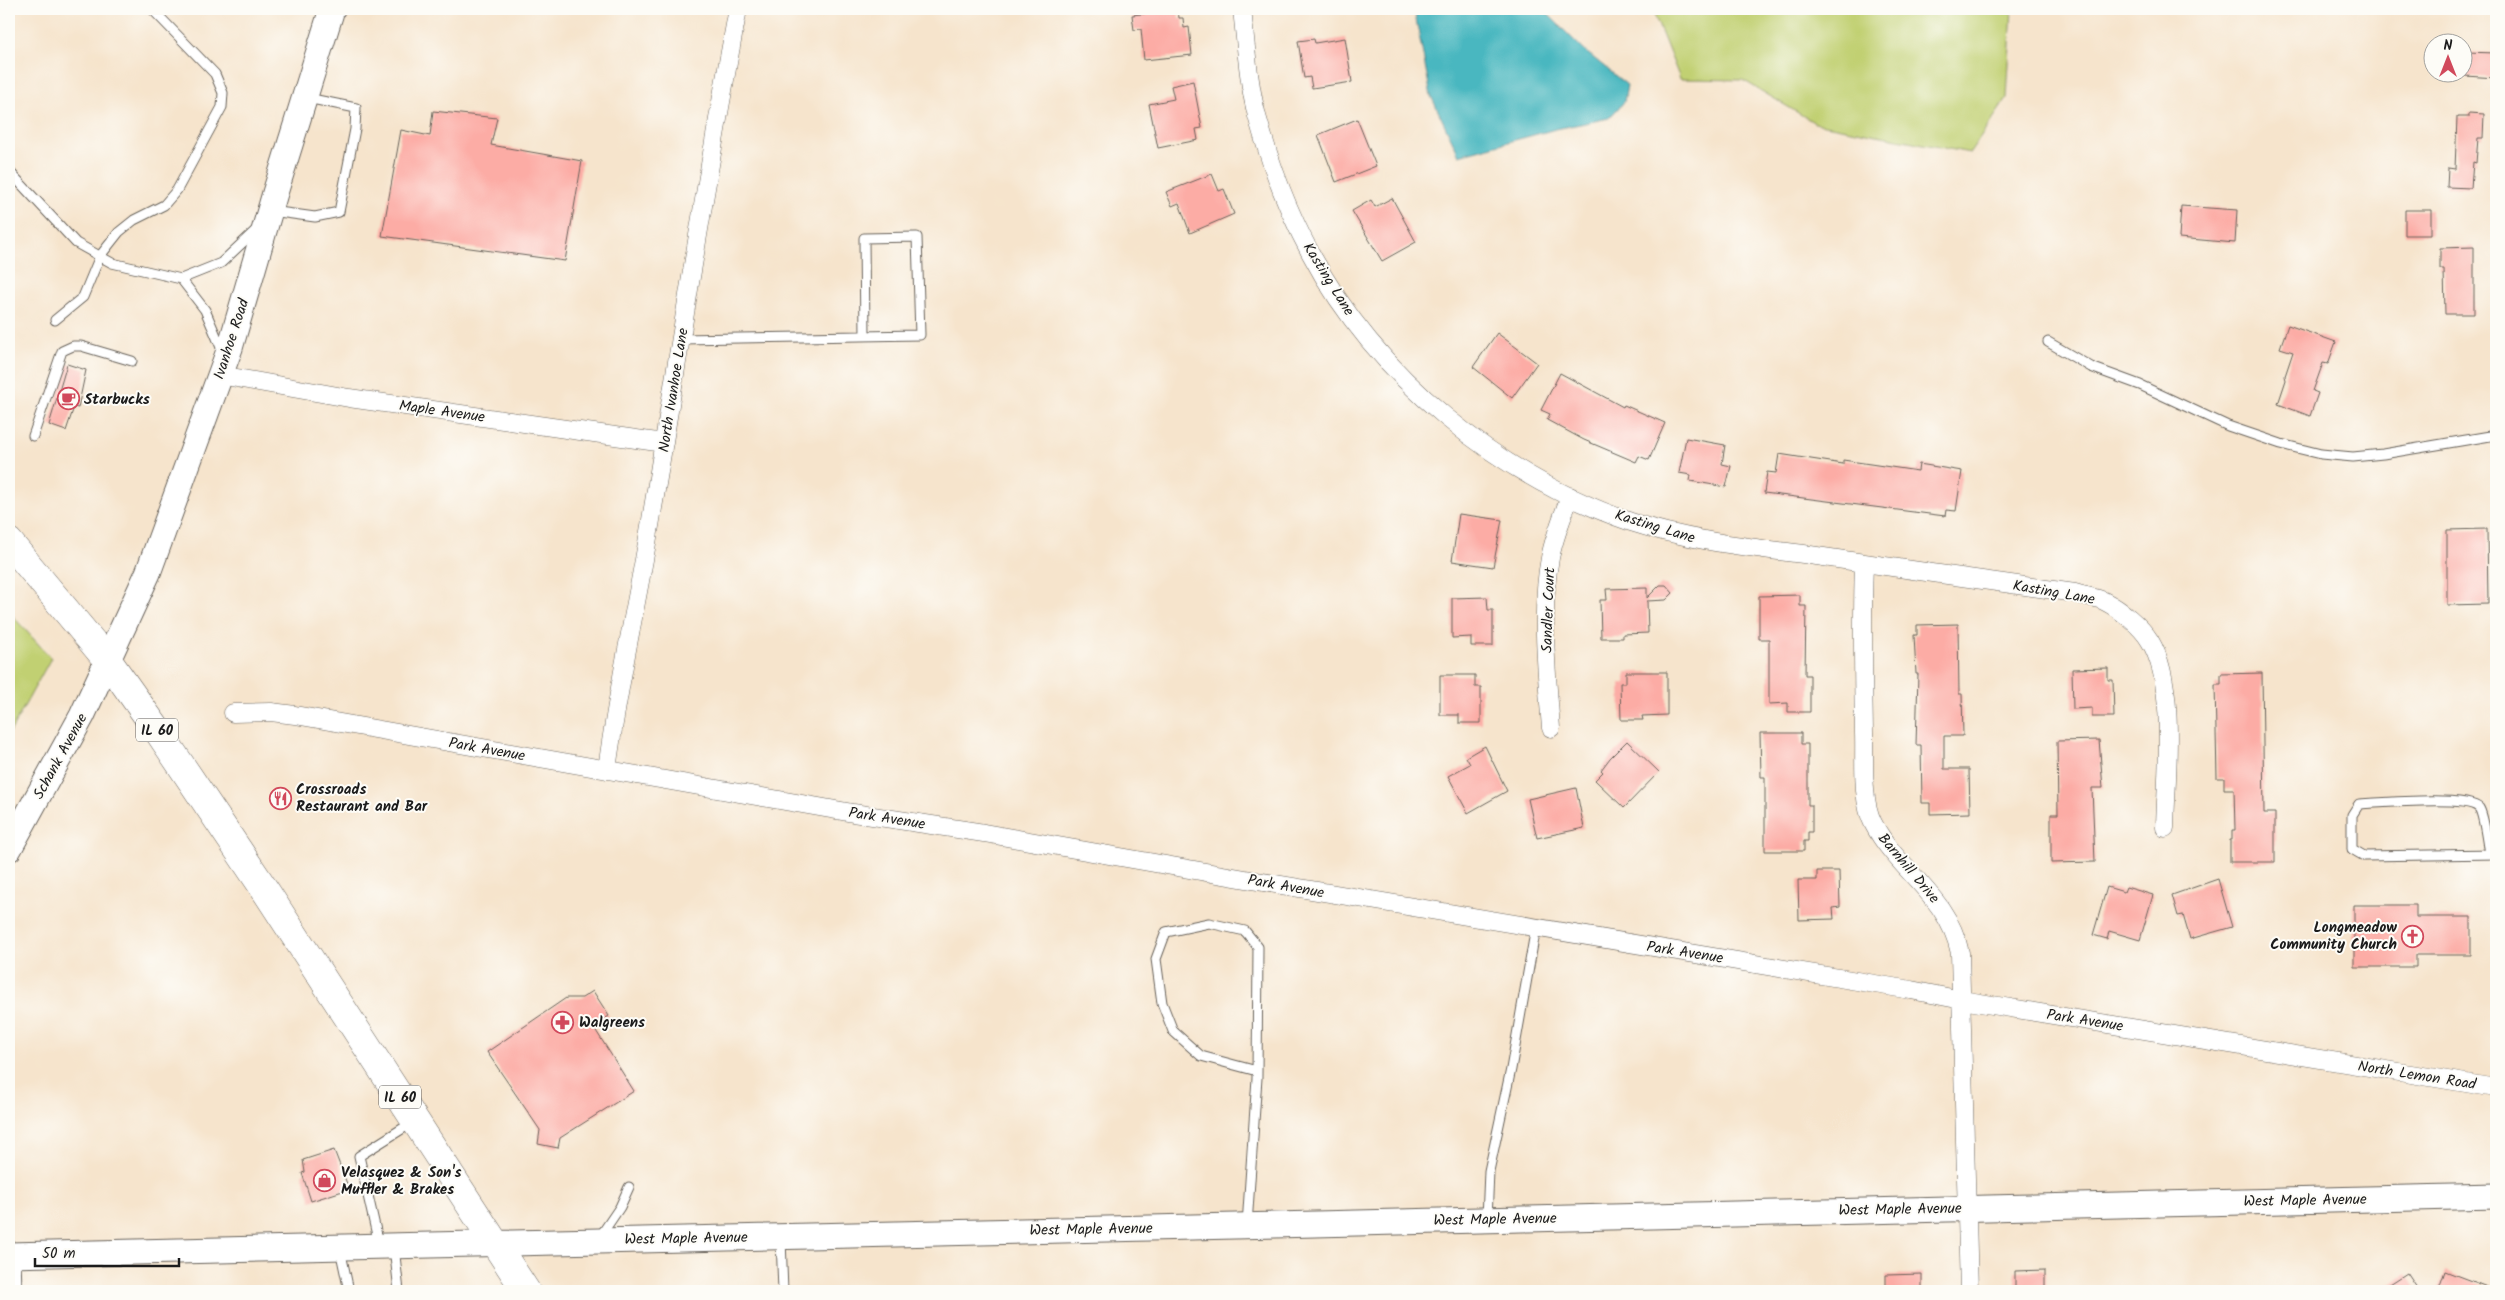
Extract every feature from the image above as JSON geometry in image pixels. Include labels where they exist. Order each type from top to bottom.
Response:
[{"type":"main road","name":"Ivanhoe Road","points":[[109,662],[148,573],[223,367],[332,9]]},
{"type":"main road","name":"IL 60","points":[[9,542],[109,662],[267,893],[526,1291]]},
{"type":"main road","name":"Schank Avenue","points":[[9,849],[82,716],[109,662]]},
{"type":"main road","name":"West Maple Avenue","points":[[13,1255],[1967,1207],[2496,1196]]},
{"type":"street","name":"North Ivanhoe Lane","points":[[607,770],[614,717],[640,589],[716,123],[738,9]]},
{"type":"street","name":"Kasting Lane","points":[[1242,9],[1250,82],[1257,116],[1279,185],[1311,254],[1350,314],[1407,383],[1453,424],[1498,456],[1570,496],[1631,522],[1695,539],[2075,593],[2104,602],[2134,622],[2150,639],[2158,655],[2164,682],[2167,722],[2165,828]]},
{"type":"street","name":"Maple Avenue","points":[[223,367],[349,398],[664,443]]},
{"type":"street","name":"Sandler Court","points":[[1551,728],[1547,676],[1546,584],[1550,557],[1570,496]]},
{"type":"street","name":"Barnhill Drive","points":[[1864,563],[1862,610],[1865,791],[1871,821],[1887,846],[1938,902],[1956,934],[1960,953],[1969,1291]]},
{"type":"street","name":"Park Avenue","points":[[234,713],[271,712],[295,715],[1536,928],[2338,1062]]},
{"type":"street","name":"North Lemon Road","points":[[2338,1062],[2496,1088]]},
{"type":"lane","points":[[55,320],[83,297],[100,256],[125,227],[164,204],[177,190],[222,107],[223,93],[215,74],[152,9]]},
{"type":"lane","points":[[9,171],[76,243],[112,263],[180,279],[221,263],[268,215],[316,217],[339,212],[355,129],[356,108],[304,97]]},
{"type":"lane","points":[[681,339],[865,336],[920,335],[917,236],[864,238],[865,336]]},
{"type":"lane","points":[[180,279],[204,310],[223,367]]},
{"type":"lane","points":[[2048,342],[2091,367],[2140,385],[2228,426],[2281,444],[2321,454],[2353,457],[2383,454],[2496,435]]},
{"type":"lane","points":[[32,436],[62,351],[73,346],[81,346],[132,361]]},
{"type":"lane","points":[[2452,801],[2472,803],[2480,809],[2493,854],[2364,856],[2352,849],[2352,815],[2359,804],[2452,801]]},
{"type":"lane","points":[[1247,1225],[1257,1071],[1258,947],[1244,931],[1209,923],[1166,932],[1156,958],[1162,1003],[1174,1032],[1200,1056],[1257,1071]]},
{"type":"lane","points":[[1487,1219],[1489,1171],[1511,1069],[1536,928]]},
{"type":"lane","points":[[399,1291],[359,1156],[415,1121]]},
{"type":"lane","points":[[598,1240],[620,1207],[629,1187]]},
{"type":"lane","points":[[781,1236],[783,1291]]},
{"type":"lane","points":[[340,1247],[350,1291]]},
{"type":"lane","points":[[13,1255],[17,1291]]},
{"type":"green space","points":[[1652,9],[2012,9],[2007,98],[1970,153],[1815,123],[1743,80],[1680,79]]},
{"type":"green space","points":[[9,612],[51,658],[9,734]]},
{"type":"water","points":[[1414,9],[1543,9],[1585,51],[1627,85],[1624,102],[1609,118],[1556,129],[1459,155],[1431,96]]},
{"type":"building","points":[[1178,10],[1179,18],[1183,18],[1184,28],[1189,27],[1192,55],[1144,60],[1141,29],[1134,30],[1132,15]]},
{"type":"building","points":[[1345,38],[1352,82],[1312,88],[1310,77],[1304,78],[1298,41],[1314,39],[1315,43]]},
{"type":"building","points":[[2472,52],[2496,53],[2496,78],[2472,76]]},
{"type":"building","points":[[1193,81],[1202,128],[1196,129],[1198,140],[1158,148],[1149,104],[1174,99],[1171,86]]},
{"type":"building","points":[[433,111],[497,118],[491,145],[582,161],[565,261],[382,236],[401,130],[430,136]]},
{"type":"building","points":[[2469,113],[2484,114],[2483,138],[2478,138],[2476,163],[2473,162],[2471,188],[2447,187],[2448,168],[2455,169],[2457,117],[2469,117]]},
{"type":"building","points":[[1357,119],[1376,166],[1336,182],[1318,135]]},
{"type":"building","points":[[1212,174],[1219,191],[1224,189],[1234,214],[1190,233],[1179,203],[1172,206],[1166,192]]},
{"type":"building","points":[[1392,198],[1416,242],[1382,261],[1352,211],[1371,200],[1375,207]]},
{"type":"building","points":[[2181,206],[2237,210],[2235,243],[2179,238]]},
{"type":"building","points":[[2405,210],[2431,210],[2431,235],[2405,235]]},
{"type":"building","points":[[2474,247],[2474,314],[2445,314],[2444,269],[2440,269],[2440,248]]},
{"type":"building","points":[[2288,325],[2336,342],[2328,364],[2323,363],[2313,391],[2318,393],[2310,416],[2278,404],[2293,352],[2280,348]]},
{"type":"building","points":[[1497,333],[1537,363],[1512,398],[1473,367]]},
{"type":"building","name":"Starbucks","points":[[67,364],[86,370],[78,408],[74,407],[66,431],[49,425]]},
{"type":"building","points":[[1560,373],[1623,407],[1624,405],[1665,423],[1649,460],[1639,456],[1636,462],[1584,440],[1547,420],[1550,414],[1541,410]]},
{"type":"building","points":[[1686,438],[1725,445],[1722,464],[1731,466],[1726,487],[1690,481],[1691,475],[1679,473]]},
{"type":"building","points":[[1779,454],[1843,464],[1843,460],[1918,471],[1919,464],[1962,471],[1956,511],[1946,510],[1945,516],[1764,493],[1767,472],[1776,473]]},
{"type":"building","points":[[1459,514],[1502,520],[1493,567],[1452,561]]},
{"type":"building","points":[[2487,529],[2488,604],[2447,605],[2447,530]]},
{"type":"building","points":[[1660,585],[1666,585],[1673,593],[1666,600],[1647,601],[1648,633],[1623,634],[1623,638],[1601,638],[1600,600],[1607,600],[1606,589],[1647,588],[1647,598]]},
{"type":"building","points":[[1800,595],[1800,606],[1806,606],[1805,675],[1810,675],[1810,712],[1788,712],[1788,703],[1769,704],[1769,639],[1759,639],[1759,596]]},
{"type":"building","points":[[1487,597],[1488,610],[1493,610],[1493,646],[1471,646],[1471,637],[1452,638],[1452,598]]},
{"type":"building","points":[[1958,624],[1959,694],[1962,694],[1963,736],[1944,736],[1944,769],[1969,769],[1970,813],[1930,814],[1930,803],[1922,803],[1921,745],[1916,745],[1918,674],[1916,674],[1914,635],[1917,635],[1917,625]]},
{"type":"building","points":[[2108,668],[2108,680],[2113,680],[2114,717],[2092,717],[2092,708],[2073,709],[2072,669]]},
{"type":"building","points":[[1626,672],[1667,672],[1667,715],[1642,716],[1643,720],[1621,720],[1620,683],[1626,683]]},
{"type":"building","points":[[2262,673],[2264,813],[2275,813],[2275,862],[2230,862],[2230,840],[2232,840],[2232,830],[2235,830],[2234,789],[2224,789],[2224,778],[2217,778],[2215,684],[2221,684],[2221,674]]},
{"type":"building","points":[[1440,675],[1475,675],[1475,687],[1481,687],[1481,723],[1459,723],[1459,715],[1440,715]]},
{"type":"building","points":[[1760,733],[1801,733],[1801,744],[1808,744],[1808,805],[1812,805],[1812,832],[1808,832],[1808,841],[1804,841],[1804,851],[1765,851],[1765,777],[1761,777]]},
{"type":"building","points":[[2099,740],[2103,788],[2092,788],[2095,862],[2051,863],[2051,814],[2058,814],[2057,741]]},
{"type":"building","points":[[1627,741],[1659,772],[1624,808],[1595,780],[1603,772],[1601,770],[1610,758]]},
{"type":"building","points":[[1485,746],[1507,791],[1468,813],[1448,776],[1470,764],[1466,757]]},
{"type":"building","points":[[1576,788],[1584,828],[1537,838],[1528,799]]},
{"type":"building","points":[[1817,871],[1839,871],[1840,907],[1833,908],[1834,919],[1799,920],[1798,880],[1817,880]]},
{"type":"building","points":[[2218,879],[2232,927],[2190,939],[2183,915],[2178,916],[2172,895]]},
{"type":"building","points":[[2107,887],[2124,892],[2126,887],[2153,895],[2140,940],[2109,931],[2107,939],[2093,935]]},
{"type":"building","name":"Longmeadow Community Church","points":[[2354,905],[2416,905],[2416,917],[2471,917],[2471,955],[2416,955],[2416,967],[2354,967]]},
{"type":"building","name":"Walgreens","points":[[593,991],[609,1016],[593,1026],[634,1091],[560,1138],[558,1148],[538,1144],[540,1130],[487,1052],[566,998],[582,998]]},
{"type":"building","name":"Velasquez & Son's Muffler & Brakes","points":[[334,1150],[349,1189],[311,1201],[302,1173],[305,1172],[303,1160]]},
{"type":"building","points":[[2045,1270],[2045,1291],[2015,1291],[2015,1271]]},
{"type":"building","points":[[2445,1271],[2495,1290],[2495,1291],[2438,1291]]},
{"type":"building","points":[[2407,1273],[2419,1291],[2379,1291]]},
{"type":"building","points":[[1922,1274],[1922,1291],[1886,1291],[1886,1275]]},
{"type":"place","name":"Starbucks","points":[[68,399]]},
{"type":"place","name":"Crossroads Restaurant and Bar","points":[[280,798]]},
{"type":"place","name":"Longmeadow Community Church","points":[[2413,936]]},
{"type":"place","name":"Walgreens","points":[[563,1022]]},
{"type":"place","name":"Velasquez & Son's Muffler & Brakes","points":[[325,1181]]}]
